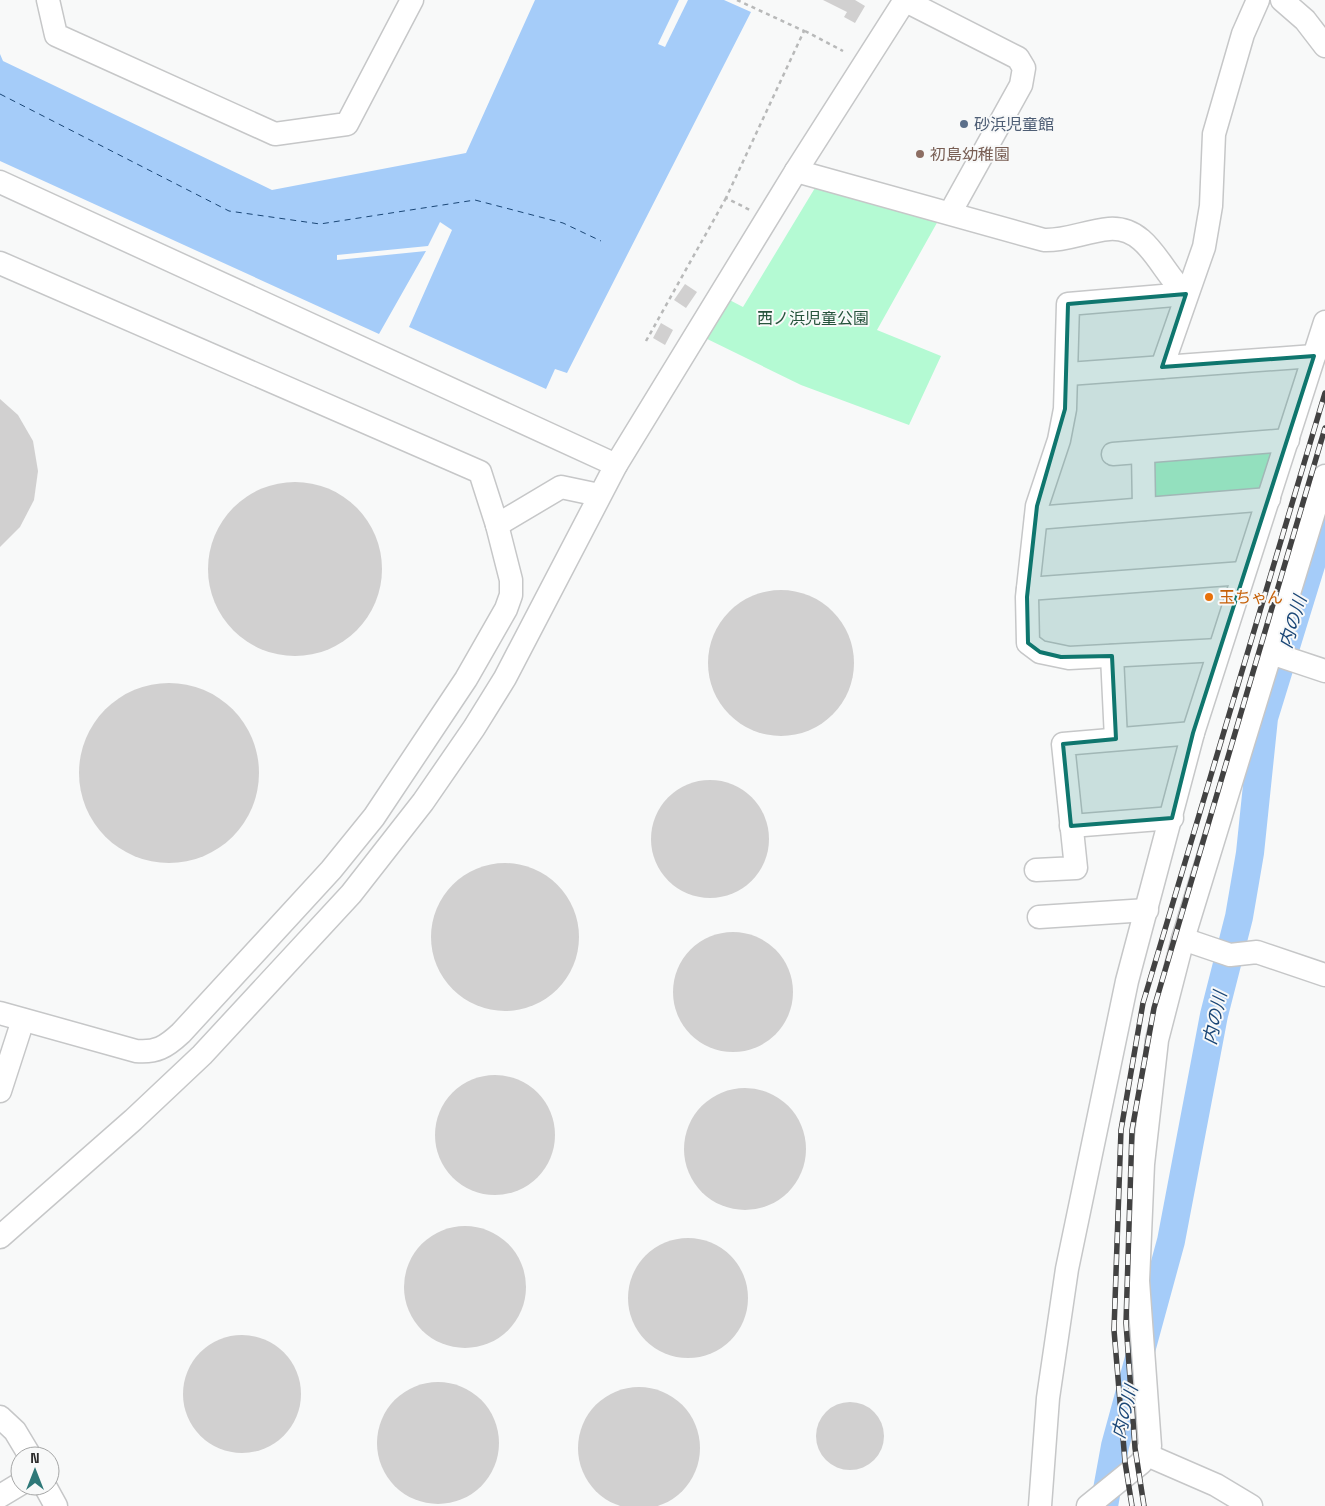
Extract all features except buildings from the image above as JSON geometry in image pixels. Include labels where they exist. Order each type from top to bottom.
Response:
[{"type":"street","points":[[48,0],[56,35],[275,134],[347,124],[412,0]]},
{"type":"street","points":[[0,1237],[133,1120],[202,1055],[297,954],[363,879],[423,802],[474,728],[532,628],[616,465],[766,219],[905,0],[1018,58],[1024,68],[1021,85],[950,213]]},
{"type":"street","points":[[1162,367],[1204,247],[1211,206],[1214,134],[1243,34],[1258,0]]},
{"type":"street","points":[[1282,0],[1305,20],[1325,46]]},
{"type":"street","points":[[796,171],[1044,240],[1055,241],[1109,229],[1120,230],[1145,244],[1165,266],[1176,285],[1186,294]]},
{"type":"street","points":[[0,182],[616,465]]},
{"type":"street","points":[[0,263],[480,472],[510,580],[510,595],[506,609],[466,679],[374,817],[331,870],[181,1033],[162,1049],[143,1052],[0,1013]]},
{"type":"street","points":[[1186,294],[1068,304],[1068,374],[1063,425],[1040,494],[1036,518],[1028,590],[1028,642],[1032,648],[1051,655],[1069,658],[1219,650]]},
{"type":"street","points":[[1040,1506],[1048,1398],[1067,1269],[1128,981],[1193,733],[1325,322]]},
{"type":"street","points":[[1068,374],[1314,356]]},
{"type":"street","points":[[1114,454],[1288,440]]},
{"type":"street","points":[[1143,452],[1144,509]]},
{"type":"street","points":[[1088,1506],[1141,1463],[1148,1455],[1150,1446],[1138,1281],[1142,1164],[1157,1040],[1183,939],[1272,653],[1318,522],[1325,476]]},
{"type":"street","points":[[496,525],[561,487],[599,495]]},
{"type":"street","points":[[1036,518],[1269,499]]},
{"type":"street","points":[[1028,590],[1243,573]]},
{"type":"street","points":[[1272,653],[1325,671]]},
{"type":"street","points":[[1112,656],[1116,739]]},
{"type":"street","points":[[1036,870],[1076,868],[1063,744],[1193,733]]},
{"type":"street","points":[[1072,826],[1172,818]]},
{"type":"street","points":[[1039,916],[1147,910]]},
{"type":"street","points":[[1183,939],[1230,955],[1258,952],[1325,975]]},
{"type":"street","points":[[0,1092],[22,1020]]},
{"type":"street","points":[[0,1417],[15,1431],[24,1446]]},
{"type":"street","points":[[1148,1455],[1216,1485],[1251,1506]]},
{"type":"path","points":[[737,0],[843,51]]},
{"type":"path","points":[[646,341],[726,198],[804,31]]},
{"type":"path","points":[[726,198],[766,219]]},
{"type":"highlighted area","points":[[1186,294],[1162,367],[1314,356],[1193,733],[1172,818],[1071,826],[1063,744],[1116,739],[1112,656],[1061,657],[1040,652],[1028,643],[1027,597],[1037,506],[1065,409],[1068,304]]},
{"type":"green space","name":"西ノ浜児童公園","points":[[821,178],[943,212],[877,330],[941,356],[909,425],[801,385],[697,334],[720,295],[743,307]]},
{"type":"green space","points":[[1277,451],[1265,489],[1151,503],[1151,455]]},
{"type":"water","points":[[535,0],[724,0],[751,12],[567,373],[555,369],[546,389],[409,327],[452,230],[440,222],[428,246],[337,255],[337,260],[426,251],[379,334],[0,161],[0,54],[3,61],[272,190],[466,153]]},
{"type":"pier","points":[[679,0],[688,0],[665,47],[658,44]]},
{"type":"waterway","name":"内の川","points":[[1104,1506],[1115,1446],[1171,1241],[1214,1015],[1239,917],[1250,853],[1264,718],[1319,539],[1325,532]]},
{"type":"ferry route","points":[[0,94],[229,211],[320,224],[475,200],[563,223],[601,241]]},
{"type":"railway","points":[[1132,1506],[1125,1462],[1114,1330],[1121,1130],[1143,1003],[1325,393]]},
{"type":"railway","points":[[1144,1506],[1135,1448],[1126,1323],[1132,1130],[1154,1008],[1325,428]]},
{"type":"place","name":"砂浜児童館","points":[[964,124]]},
{"type":"place","name":"初島幼稚園","points":[[920,154]]},
{"type":"place","name":"玉ちゃん","points":[[1209,597]]}]
